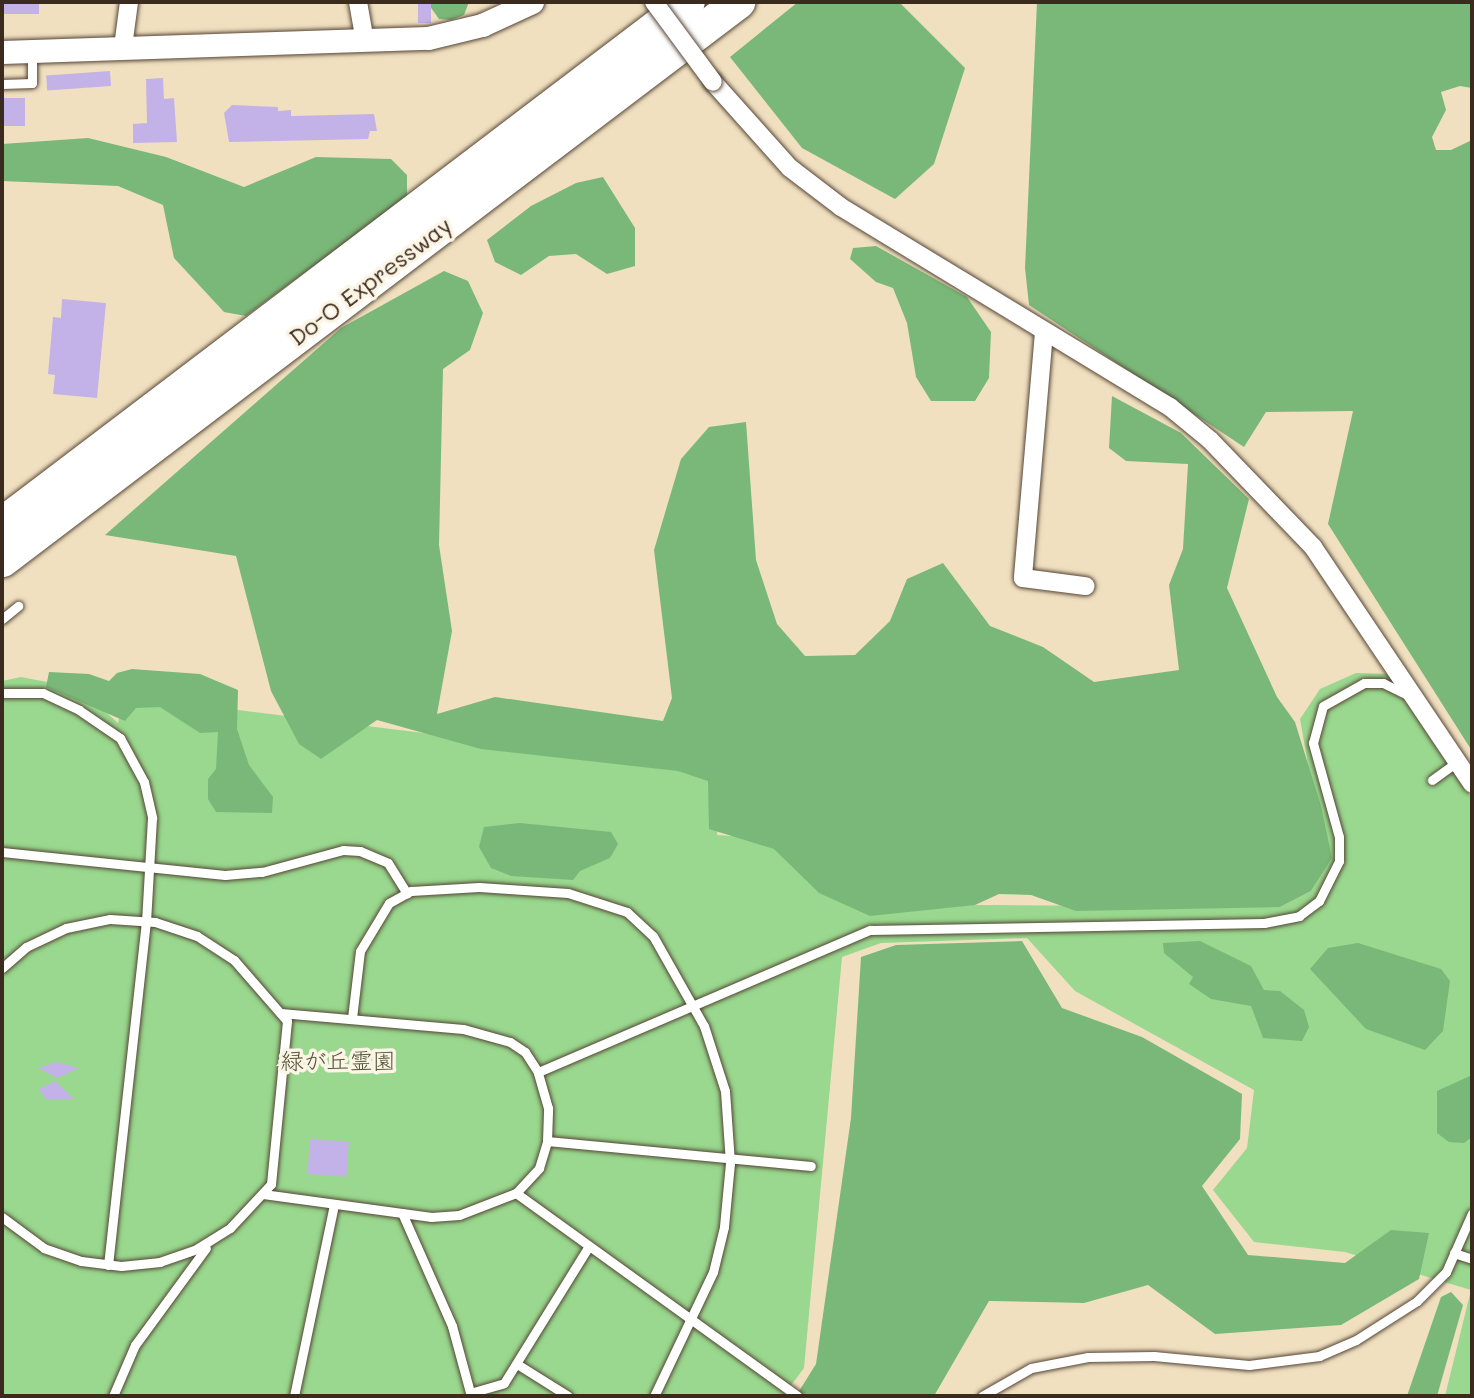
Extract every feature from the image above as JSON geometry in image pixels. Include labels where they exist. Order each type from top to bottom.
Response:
[{"type":"highway","name":"Do-O Expressway","points":[[2,523],[688,2]]},
{"type":"highway","name":"Do-O Expressway","points":[[2,560],[738,2]]},
{"type":"street","points":[[123,47],[129,2]]},
{"type":"street","points":[[358,2],[365,41]]},
{"type":"street","points":[[2,52],[365,41],[457,32],[532,2]]},
{"type":"street","points":[[654,2],[713,82],[790,168],[841,207],[1170,407],[1210,440],[1313,548],[1472,784]]},
{"type":"street","points":[[1044,332],[1023,578],[1085,586]]},
{"type":"lane","points":[[2,84],[32,83],[32,51]]},
{"type":"lane","points":[[2,619],[18,606]]},
{"type":"lane","points":[[538,1072],[870,930],[1264,923],[1299,916],[1319,901],[1339,861],[1339,837],[1313,743],[1323,706],[1364,683],[1399,689],[1419,704]]},
{"type":"lane","points":[[2,693],[43,693],[79,710],[120,738],[144,782],[152,818],[146,921],[108,1265]]},
{"type":"lane","points":[[1432,780],[1457,762]]},
{"type":"lane","points":[[2,852],[225,875],[262,872],[352,850],[388,863],[407,893]]},
{"type":"lane","points":[[352,1018],[360,951],[389,903],[407,893],[491,887],[568,893],[604,902],[627,912],[653,936],[694,1003],[725,1091],[730,1158],[724,1227],[713,1272],[654,1396]]},
{"type":"lane","points":[[2,968],[26,947],[66,928],[110,919],[146,921],[197,936],[234,960],[287,1021],[271,1184],[263,1195],[215,1238],[152,1317],[135,1345],[113,1396]]},
{"type":"lane","points":[[263,1195],[402,1213],[459,1215],[491,1207],[516,1193],[539,1168],[547,1141],[548,1108],[538,1072],[525,1052],[510,1042],[463,1029],[281,1013]]},
{"type":"lane","points":[[547,1141],[811,1166]]},
{"type":"lane","points":[[516,1193],[797,1396]]},
{"type":"lane","points":[[294,1396],[334,1205]]},
{"type":"lane","points":[[402,1213],[452,1326],[471,1395],[504,1383],[589,1246]]},
{"type":"lane","points":[[982,1396],[1031,1368],[1088,1356],[1154,1356],[1249,1365],[1319,1356],[1356,1340],[1418,1301],[1446,1272],[1472,1213]]},
{"type":"lane","points":[[2,1217],[44,1248],[81,1261],[108,1265],[160,1262],[215,1238]]},
{"type":"lane","points":[[1454,1253],[1472,1259]]},
{"type":"lane","points":[[517,1364],[568,1396]]},
{"type":"green space","points":[[427,2],[469,2],[464,15],[451,20],[439,19]]},
{"type":"green space","points":[[798,2],[899,2],[965,68],[934,164],[895,199],[802,148],[730,57]]},
{"type":"green space","points":[[1037,2],[1472,2],[1472,88],[1460,86],[1441,92],[1446,110],[1432,137],[1436,150],[1451,150],[1472,140],[1472,751],[1328,524],[1353,411],[1266,412],[1244,447],[1029,305],[1025,268]]},
{"type":"green space","points":[[88,138],[166,157],[244,187],[316,157],[391,159],[407,175],[407,197],[246,316],[224,312],[174,258],[163,205],[118,186],[2,181],[2,144]]},
{"type":"green space","points":[[603,177],[635,228],[635,266],[607,274],[576,254],[549,256],[521,275],[495,262],[487,240],[531,206],[576,183]]},
{"type":"green space","points":[[876,246],[967,297],[991,332],[989,378],[975,401],[931,401],[916,377],[907,323],[893,288],[876,282],[850,259],[853,248]]},
{"type":"green space","points":[[444,271],[468,281],[483,313],[470,350],[443,369],[439,545],[452,631],[437,714],[495,697],[663,721],[672,698],[654,550],[681,459],[709,427],[746,422],[756,560],[777,624],[805,656],[855,655],[890,621],[907,579],[943,563],[990,626],[1043,647],[1094,682],[1179,670],[1169,585],[1183,549],[1188,464],[1126,461],[1109,448],[1112,396],[1181,433],[1249,499],[1227,588],[1277,697],[1295,722],[1321,806],[1332,858],[1311,891],[1280,907],[1076,911],[1031,895],[999,894],[975,905],[870,916],[819,893],[774,849],[709,829],[708,781],[678,771],[481,749],[377,720],[321,759],[299,744],[271,691],[236,556],[105,535],[341,328]]},
{"type":"green space","points":[[132,669],[200,674],[238,690],[237,729],[249,765],[273,797],[272,813],[216,812],[208,799],[208,779],[216,769],[218,732],[200,733],[160,707],[136,708],[125,721],[46,687],[49,672],[89,674],[109,681],[117,673]]},
{"type":"green space","name":"緑が丘霊園","points":[[1356,673],[1391,674],[1472,799],[1472,1396],[1445,1396],[1471,1290],[1345,1252],[1254,1242],[1213,1190],[1247,1148],[1254,1090],[1075,991],[1027,938],[881,943],[842,957],[804,1368],[783,1396],[2,1396],[2,681],[21,677],[79,688],[118,723],[124,696],[722,770],[717,835],[776,839],[846,904],[1280,907],[1311,891],[1326,867],[1300,719],[1320,689]]},
{"type":"green space","points":[[520,823],[611,832],[618,844],[610,858],[580,871],[573,880],[511,876],[491,868],[479,847],[484,827]]},
{"type":"green space","points":[[1022,941],[1062,1008],[1142,1037],[1242,1094],[1240,1139],[1202,1186],[1248,1255],[1345,1263],[1391,1230],[1429,1233],[1419,1279],[1341,1325],[1215,1334],[1148,1285],[1084,1303],[989,1301],[934,1396],[796,1396],[816,1364],[851,1118],[861,957],[896,945]]},
{"type":"green space","points":[[1200,941],[1251,966],[1264,990],[1280,991],[1304,1010],[1309,1027],[1302,1041],[1263,1038],[1251,1006],[1211,999],[1189,984],[1193,977],[1164,953],[1163,943]]},
{"type":"green space","points":[[1358,943],[1441,969],[1450,981],[1443,1031],[1425,1050],[1366,1029],[1310,969],[1328,948]]},
{"type":"green space","points":[[1472,1075],[1472,1137],[1464,1143],[1449,1142],[1437,1133],[1437,1091]]},
{"type":"green space","points":[[1451,1292],[1463,1305],[1437,1396],[1407,1396],[1441,1297]]},
{"type":"building","points":[[2,2],[39,2],[39,14],[2,14]]},
{"type":"building","points":[[418,2],[431,2],[431,23],[418,23]]},
{"type":"building","points":[[110,71],[111,86],[47,90],[46,75]]},
{"type":"building","points":[[163,78],[164,99],[174,98],[177,142],[133,143],[133,124],[147,123],[146,79]]},
{"type":"building","points":[[2,98],[25,98],[25,126],[2,126]]},
{"type":"building","points":[[232,105],[278,107],[278,111],[291,110],[291,116],[374,114],[377,131],[370,131],[368,139],[229,142],[224,113]]},
{"type":"building","points":[[62,299],[106,303],[97,398],[53,394],[55,375],[48,374],[53,317],[61,318]]},
{"type":"building","points":[[56,1062],[79,1068],[57,1078],[38,1068]]},
{"type":"building","points":[[55,1081],[74,1099],[49,1100],[43,1096],[39,1089]]},
{"type":"building","points":[[310,1139],[349,1142],[346,1177],[308,1174]]}]
